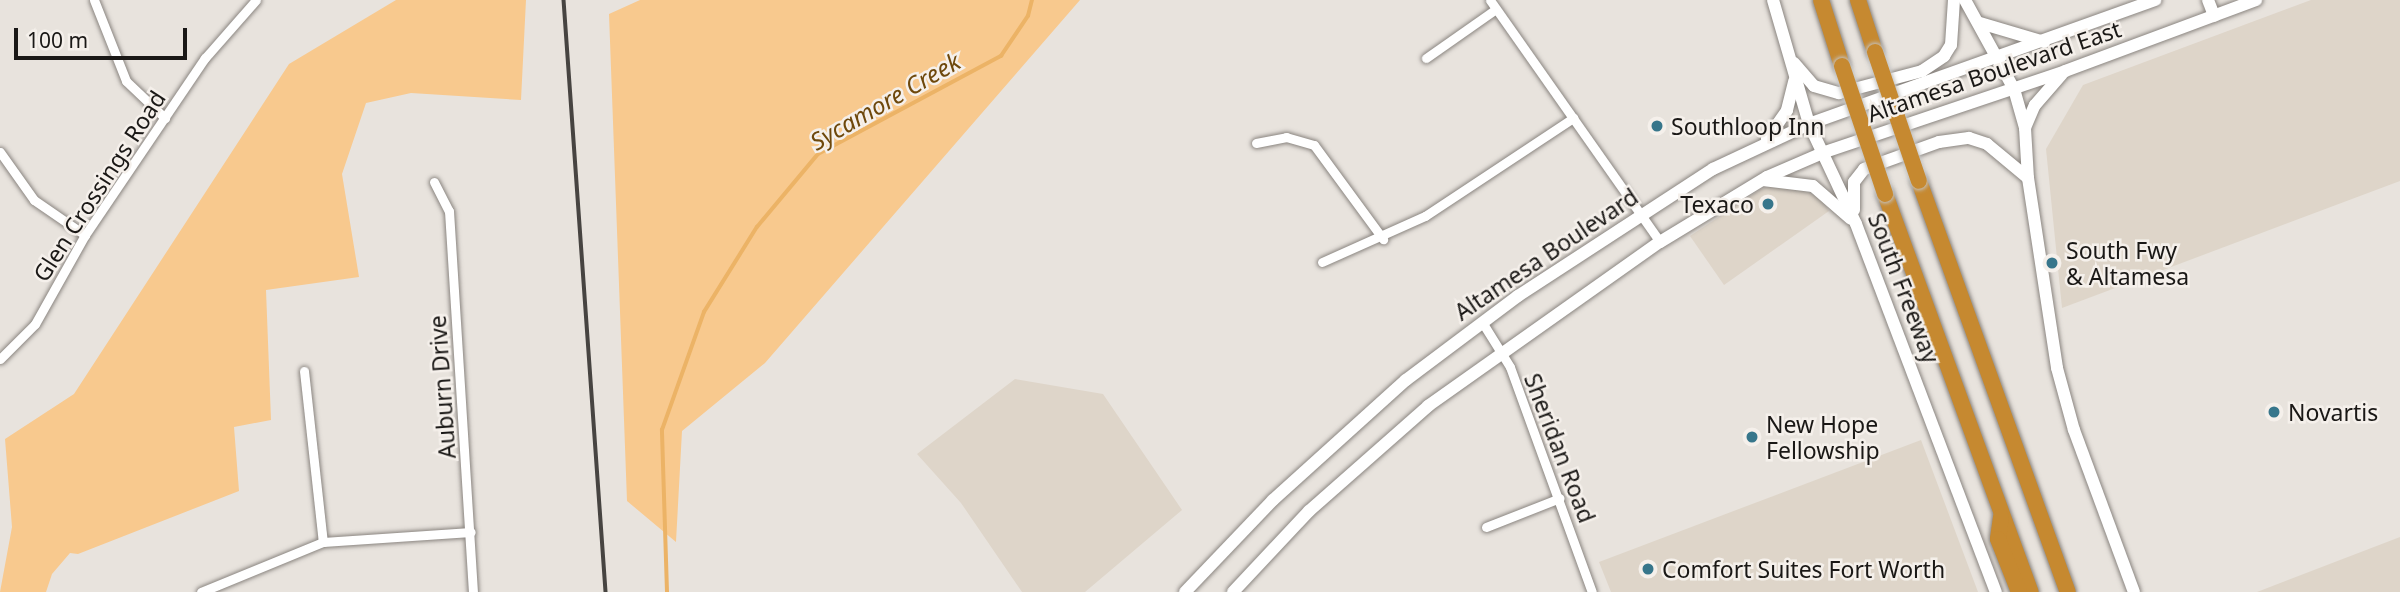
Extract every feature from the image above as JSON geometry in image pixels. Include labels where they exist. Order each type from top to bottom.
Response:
[{"type":"highway","name":"South Freeway","points":[[1821,0],[1885,194],[2031,592]]},
{"type":"highway","points":[[1858,0],[1919,181],[2068,592]]},
{"type":"highway","points":[[2001,514],[1998,539],[2019,592]]},
{"type":"main road","name":"South Freeway","points":[[1773,0],[1809,124],[1825,152],[1856,224],[1996,592]]},
{"type":"main road","points":[[1786,47],[1804,77],[1826,92],[1839,93],[1910,74],[1934,65],[1951,45],[1954,0]]},
{"type":"main road","points":[[1965,0],[2000,58],[2014,89],[2025,128],[2028,178],[2057,368],[2074,430],[2134,592]]},
{"type":"main road","name":"Altamesa Boulevard East","points":[[2000,58],[2157,0]]},
{"type":"main road","points":[[2208,0],[2214,16]]},
{"type":"main road","name":"Altamesa Boulevard East","points":[[1825,152],[2014,89],[2256,0]]},
{"type":"main road","points":[[1980,23],[2044,42]]},
{"type":"main road","name":"Altamesa Boulevard","points":[[1185,592],[1319,456],[1482,322],[1642,214],[1764,142],[2000,58]]},
{"type":"main road","points":[[2025,128],[2035,105],[2065,71]]},
{"type":"main road","points":[[1764,142],[1787,110],[1794,77]]},
{"type":"main road","points":[[1856,224],[1852,195],[1858,174],[1939,142],[1969,138],[1987,144],[2028,178]]},
{"type":"main road","points":[[1233,592],[1309,511],[1385,441],[1501,351],[1660,242],[1761,180],[1825,152]]},
{"type":"main road","points":[[1761,180],[1813,186],[1856,224]]},
{"type":"street","points":[[94,0],[126,81],[164,118]]},
{"type":"street","name":"Glen Crossings Road","points":[[0,359],[35,324],[85,235],[164,118],[229,27],[256,0]]},
{"type":"street","points":[[1490,0],[1660,242]]},
{"type":"street","points":[[1426,58],[1496,9]]},
{"type":"street","points":[[1322,262],[1383,239],[1425,216],[1573,118]]},
{"type":"street","points":[[1256,143],[1286,137],[1314,145],[1383,239]]},
{"type":"street","points":[[0,152],[34,200],[85,235]]},
{"type":"street","name":"Auburn Drive","points":[[434,182],[449,211],[473,592]]},
{"type":"street","name":"Sheridan Road","points":[[1482,322],[1501,351],[1560,498],[1592,592]]},
{"type":"street","points":[[304,371],[323,542]]},
{"type":"street","points":[[1486,527],[1560,498]]},
{"type":"street","points":[[201,592],[323,542],[471,532]]},
{"type":"shaded area","points":[[396,0],[526,0],[521,100],[411,93],[366,103],[342,174],[359,277],[266,290],[271,420],[234,427],[239,491],[78,554],[70,553],[52,574],[46,592],[0,592],[12,527],[5,439],[74,394],[289,64]]},
{"type":"shaded area","points":[[640,0],[1080,0],[765,363],[682,431],[676,542],[627,501],[609,14]]},
{"type":"shaded area","points":[[2311,0],[2400,0],[2400,181],[2062,308],[2046,149],[2083,85]]},
{"type":"shaded area","points":[[1783,184],[1819,196],[1829,211],[1724,285],[1690,236],[1761,189]]},
{"type":"shaded area","points":[[1015,379],[1103,394],[1182,510],[1085,592],[1022,592],[961,503],[917,454]]},
{"type":"shaded area","points":[[1921,440],[1978,592],[1611,592],[1599,562]]},
{"type":"shaded area","points":[[2400,537],[2400,592],[2257,592]]},
{"type":"waterway","name":"Sycamore Creek","points":[[667,592],[662,430],[704,312],[757,227],[818,154],[1001,56],[1028,16],[1032,0]]},
{"type":"railway","points":[[564,0],[606,592]]},
{"type":"place","name":"Southloop Inn","points":[[1657,126]]},
{"type":"place","name":"Texaco","points":[[1768,204]]},
{"type":"place","name":"South Fwy & Altamesa","points":[[2052,263]]},
{"type":"place","name":"Novartis","points":[[2274,412]]},
{"type":"place","name":"New Hope Fellowship","points":[[1752,437]]},
{"type":"place","name":"Comfort Suites Fort Worth","points":[[1648,569]]}]
